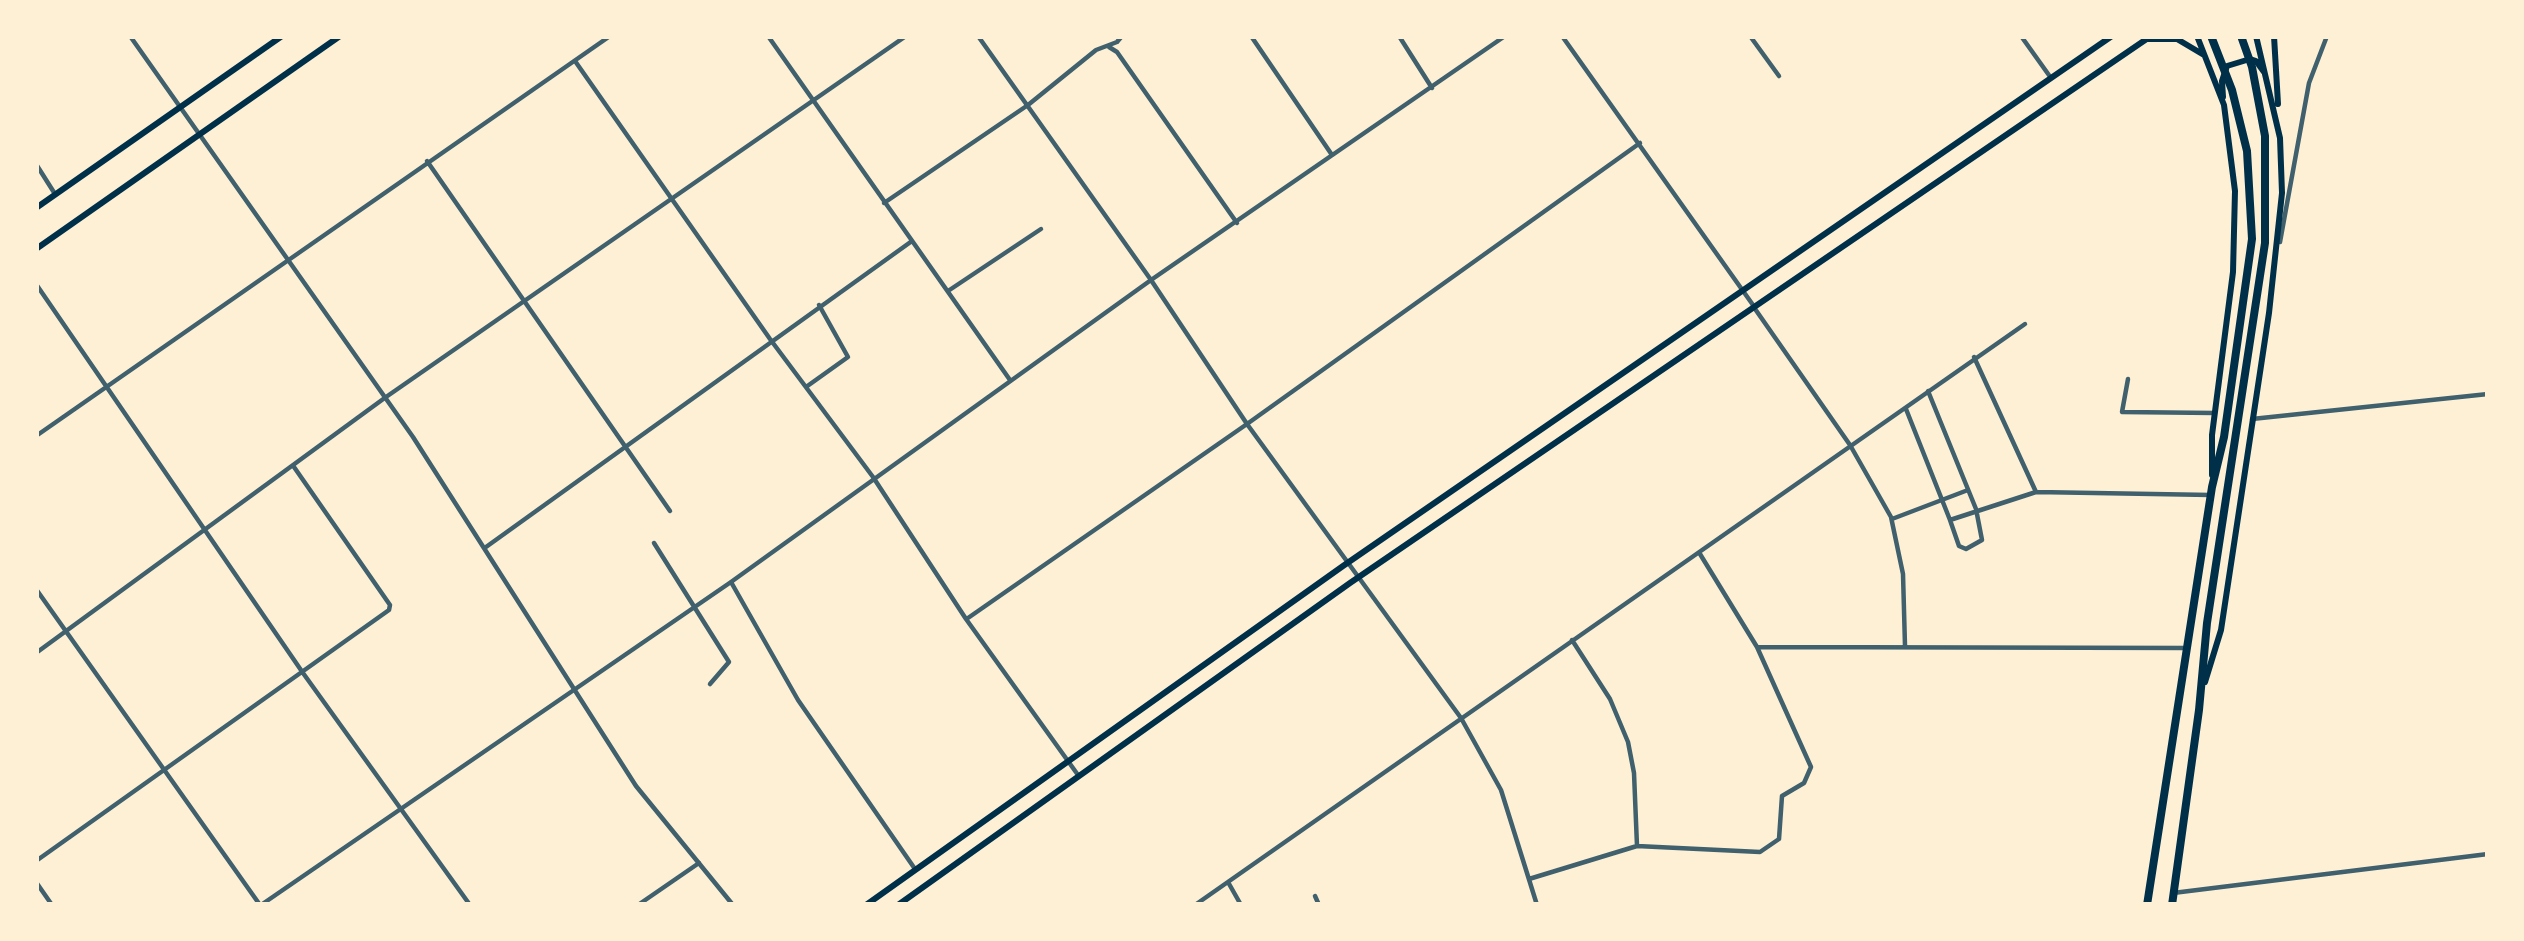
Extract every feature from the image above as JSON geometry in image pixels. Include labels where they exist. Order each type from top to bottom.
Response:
[{"type":"highway","points":[[2147,905],[2251,253],[2252,184],[2236,104],[2211,36]]},
{"type":"highway","points":[[2172,905],[2217,549],[2267,210],[2265,136],[2241,36]]},
{"type":"main road","points":[[36,208],[282,36]]},
{"type":"main road","points":[[36,249],[340,36]]},
{"type":"main road","points":[[866,905],[1348,563],[2112,36]]},
{"type":"main road","points":[[2198,36],[2224,105]]},
{"type":"main road","points":[[2256,36],[2280,138]]},
{"type":"main road","points":[[2200,697],[2221,630],[2277,253],[2282,193],[2274,36]]},
{"type":"main road","points":[[898,905],[1358,578],[2149,37],[2177,39],[2195,46],[2207,58]]},
{"type":"main road","points":[[2211,491],[2236,232],[2222,81],[2227,66],[2243,60],[2256,61],[2269,80]]},
{"type":"street","points":[[130,36],[386,398],[636,786],[734,905]]},
{"type":"street","points":[[36,436],[610,36]]},
{"type":"street","points":[[768,36],[1011,382]]},
{"type":"street","points":[[36,652],[386,398],[906,36]]},
{"type":"street","points":[[978,36],[1151,280],[1246,424],[1461,718],[1502,790],[1537,905]]},
{"type":"street","points":[[884,203],[1122,36]]},
{"type":"street","points":[[1251,36],[1333,156]]},
{"type":"street","points":[[1399,36],[1432,88]]},
{"type":"street","points":[[36,589],[260,905],[731,582],[1151,280],[1505,36]]},
{"type":"street","points":[[1562,36],[1850,446],[1892,519],[1903,574],[1905,646]]},
{"type":"street","points":[[1750,36],[1779,76]]},
{"type":"street","points":[[2021,36],[2051,78]]},
{"type":"street","points":[[2277,253],[2309,83],[2327,36]]},
{"type":"street","points":[[1108,46],[1118,52],[1237,224]]},
{"type":"street","points":[[575,61],[873,477],[966,619],[1078,775]]},
{"type":"street","points":[[966,619],[1640,143]]},
{"type":"street","points":[[427,161],[670,512]]},
{"type":"street","points":[[36,164],[55,194]]},
{"type":"street","points":[[948,291],[1041,229]]},
{"type":"street","points":[[486,547],[911,241]]},
{"type":"street","points":[[36,284],[303,673],[470,905]]},
{"type":"street","points":[[806,388],[848,357],[819,305]]},
{"type":"street","points":[[1195,905],[2025,324]]},
{"type":"street","points":[[1974,357],[2036,492]]},
{"type":"street","points":[[2128,380],[2122,412],[2215,413]]},
{"type":"street","points":[[1905,407],[1959,546],[1978,545],[1983,534],[1976,509],[1928,391]]},
{"type":"street","points":[[2252,419],[2488,394]]},
{"type":"street","points":[[36,861],[388,611],[390,605],[293,466]]},
{"type":"street","points":[[1892,519],[1968,490]]},
{"type":"street","points":[[1950,520],[2036,492],[2211,491]]},
{"type":"street","points":[[654,543],[729,662],[710,684]]},
{"type":"street","points":[[1528,879],[1637,846],[1760,852],[1779,839],[1782,796],[1804,783],[1811,767],[1757,647],[1700,554]]},
{"type":"street","points":[[731,582],[798,700],[914,869]]},
{"type":"street","points":[[1572,640],[1610,700],[1628,742],[1637,846]]},
{"type":"street","points":[[1757,647],[2188,648]]},
{"type":"street","points":[[2173,893],[2488,854]]},
{"type":"street","points":[[638,905],[699,863]]},
{"type":"street","points":[[36,882],[52,905]]},
{"type":"street","points":[[1228,882],[1241,905]]},
{"type":"street","points":[[1315,896],[1319,905]]}]
